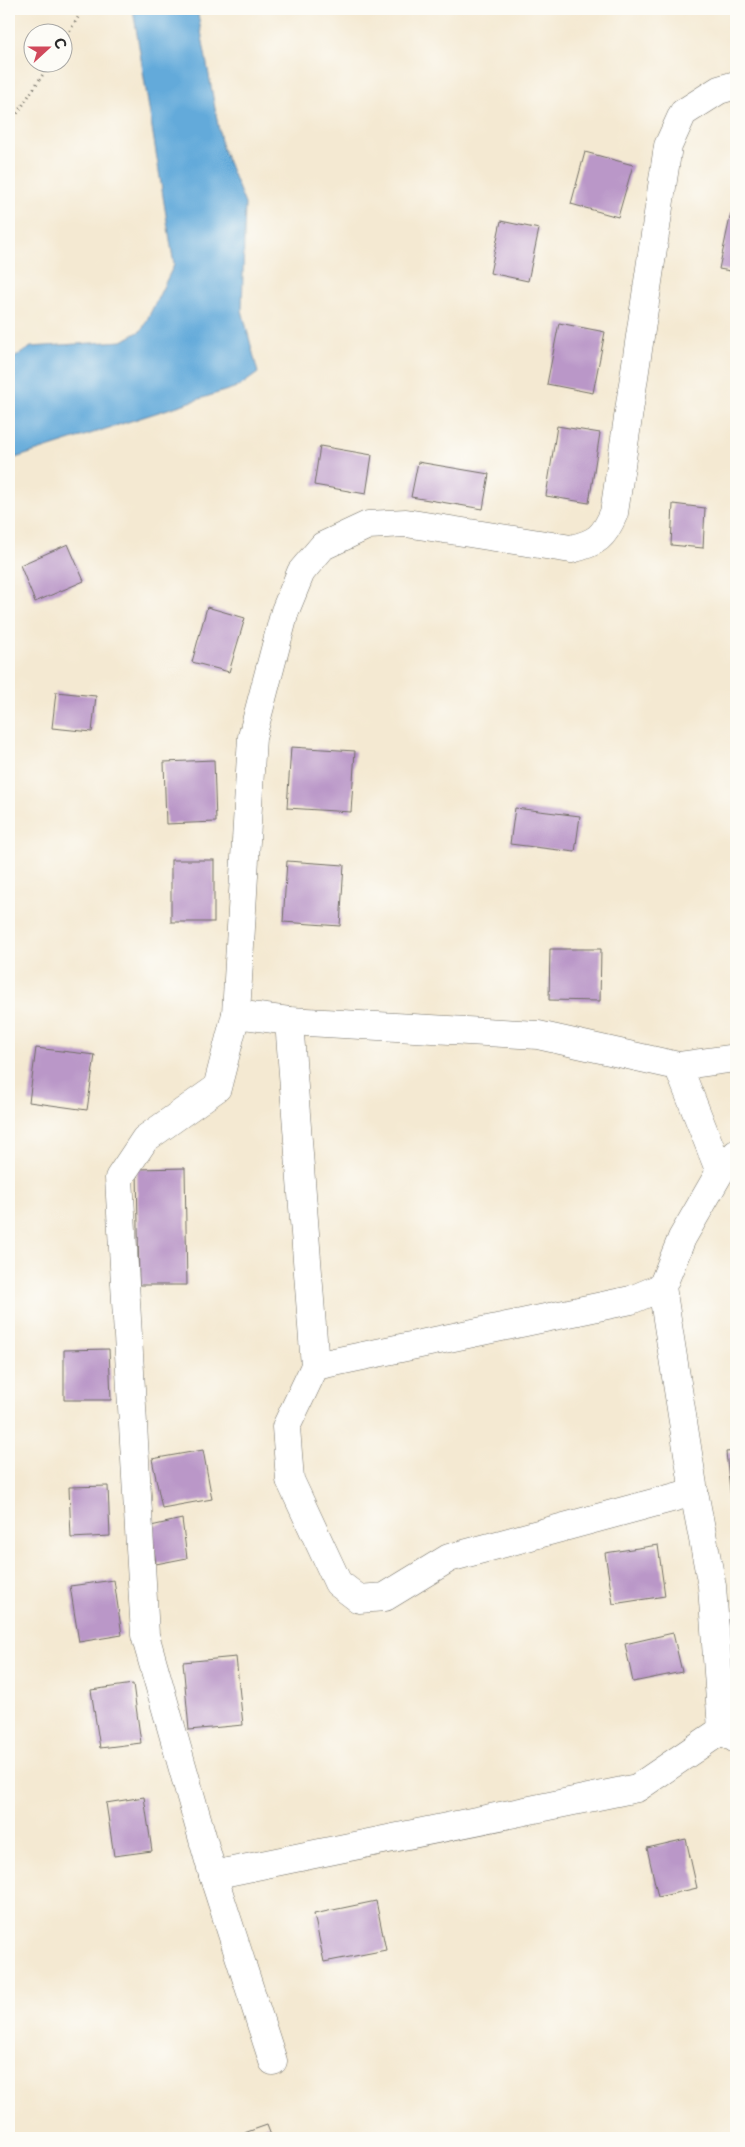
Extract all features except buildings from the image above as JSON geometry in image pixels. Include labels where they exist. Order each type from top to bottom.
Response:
[{"type":"street","points":[[273,2061],[213,1875],[145,1635],[119,1178],[145,1139],[217,1088],[236,1014],[252,737],[285,611],[301,572],[323,546],[368,525],[406,523],[571,549],[591,545],[606,531],[614,512],[668,146],[683,113],[719,90],[736,85]]},
{"type":"street","points":[[236,1014],[289,1021],[538,1035],[678,1066],[736,1058]]},
{"type":"street","points":[[289,1021],[315,1366],[286,1427],[290,1480],[338,1583],[360,1599],[385,1597],[449,1558],[694,1492]]},
{"type":"street","points":[[213,1875],[637,1788],[729,1734],[712,1586],[694,1492],[662,1287],[682,1238],[728,1163],[678,1066]]},
{"type":"street","points":[[315,1366],[631,1300],[662,1287]]},
{"type":"path","points":[[72,27],[83,9]]},
{"type":"path","points":[[9,126],[44,72]]},
{"type":"water","points":[[133,9],[197,9],[222,147],[245,204],[242,310],[258,373],[240,386],[9,460],[9,361],[31,347],[122,341],[142,330],[174,265]]}]
